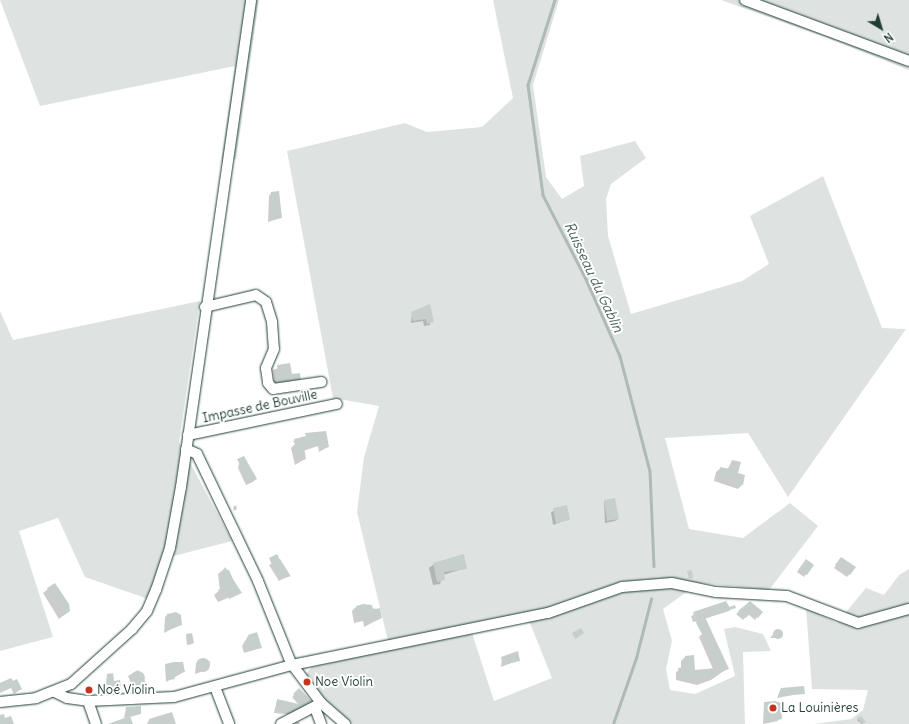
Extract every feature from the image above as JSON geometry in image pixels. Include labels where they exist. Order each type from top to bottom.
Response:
[{"type":"street","points":[[0,702],[55,692],[71,684],[104,658],[147,611],[170,548],[186,449],[205,307],[251,0]]},
{"type":"street","points":[[744,0],[909,61]]},
{"type":"street","points":[[205,307],[256,295],[266,302],[272,322],[274,349],[266,368],[268,383],[273,389],[321,382]]},
{"type":"street","name":"Impasse de Bouville","points":[[188,435],[337,404]]},
{"type":"street","points":[[186,449],[197,454],[258,581],[292,665],[318,705],[345,724]]},
{"type":"street","points":[[55,692],[67,698],[88,701],[170,698],[292,665],[548,613],[622,587],[672,583],[716,592],[787,596],[858,623],[909,609]]},
{"type":"street","points":[[71,684],[88,701],[96,724]]},
{"type":"street","points":[[215,687],[229,724]]},
{"type":"street","points":[[281,724],[318,705]]},
{"type":"street","points":[[318,705],[321,724]]},
{"type":"shaded area","points":[[0,0],[259,0],[236,159],[221,162],[235,66],[40,106]]},
{"type":"shaded area","points":[[493,0],[559,0],[533,85],[546,177],[562,199],[584,186],[580,156],[635,141],[646,158],[611,184],[606,199],[608,236],[631,314],[742,281],[769,264],[750,216],[823,176],[882,328],[906,329],[788,497],[748,433],[665,438],[689,529],[743,538],[790,503],[818,526],[769,590],[699,583],[663,609],[672,641],[666,669],[670,690],[695,694],[735,676],[724,629],[735,627],[763,634],[771,651],[743,652],[745,724],[352,724],[309,684],[306,674],[312,667],[390,649],[357,512],[364,457],[379,406],[333,398],[287,151],[405,123],[427,132],[482,127],[513,98]],"holes":[[[521,623],[530,623],[552,678],[494,701],[472,633]]]},
{"type":"shaded area","points":[[721,0],[909,0],[909,70],[828,38]]},
{"type":"shaded area","points":[[200,301],[179,442],[232,541],[162,559],[154,601],[85,577],[58,518],[19,531],[53,637],[0,651],[0,311],[13,340]]},
{"type":"shaded area","points":[[909,569],[909,724],[814,724],[851,719],[863,710],[868,690],[812,689],[806,608],[837,623],[866,588],[884,595],[899,575]]},
{"type":"building","points":[[279,191],[282,218],[271,220],[271,192]]},
{"type":"building","points":[[430,304],[434,322],[427,324],[426,319],[413,321],[411,312]]},
{"type":"building","points":[[290,363],[292,374],[300,373],[301,381],[279,383],[277,365]]},
{"type":"building","points":[[326,431],[329,447],[324,448],[321,439],[318,440],[319,446],[304,447],[306,459],[299,461],[294,439],[306,436],[305,433]]},
{"type":"building","points":[[244,456],[257,479],[249,483],[237,459]]},
{"type":"building","points":[[732,460],[741,462],[738,473],[745,475],[743,485],[732,483],[733,479],[718,477],[720,467],[730,469]]},
{"type":"building","points":[[615,498],[619,519],[607,521],[604,500]]},
{"type":"building","points":[[567,505],[570,520],[556,523],[553,508]]},
{"type":"building","points":[[277,554],[286,572],[291,576],[282,579],[280,574],[277,576],[269,558]]},
{"type":"building","points":[[464,554],[467,569],[444,572],[445,580],[437,582],[433,563]]},
{"type":"building","points":[[841,557],[856,567],[850,575],[835,565]]},
{"type":"building","points":[[806,559],[814,565],[807,575],[799,569]]},
{"type":"building","points":[[225,567],[242,593],[229,599],[228,595],[222,598],[218,590],[224,587],[221,573]]},
{"type":"building","points":[[692,570],[693,578],[689,579],[687,571]]},
{"type":"building","points":[[55,583],[69,604],[70,611],[63,616],[47,588]]},
{"type":"building","points":[[726,601],[729,607],[735,605],[736,608],[705,617],[729,669],[721,672],[696,621],[701,618],[695,620],[693,612]]},
{"type":"building","points":[[750,601],[763,612],[758,618],[751,612],[746,618],[738,611]]},
{"type":"building","points":[[363,604],[372,605],[373,610],[380,608],[382,618],[368,624],[367,618],[358,619],[356,606]]},
{"type":"building","points":[[176,612],[181,615],[182,625],[166,631],[167,614]]},
{"type":"building","points":[[581,628],[584,633],[575,639],[572,633]]},
{"type":"building","points":[[776,629],[780,629],[782,630],[782,638],[776,639],[773,636],[773,632]]},
{"type":"building","points":[[257,632],[262,648],[247,651],[244,642],[249,640],[248,635]]},
{"type":"building","points":[[192,633],[194,643],[188,645],[186,634]]},
{"type":"building","points":[[518,651],[520,661],[503,665],[501,657]]},
{"type":"building","points":[[694,655],[695,670],[716,668],[717,676],[697,681],[697,678],[679,678],[678,668],[686,667],[685,656]]},
{"type":"building","points":[[200,658],[206,658],[210,662],[210,668],[206,672],[200,672],[196,668],[196,662]]},
{"type":"building","points":[[183,662],[185,672],[174,673],[175,679],[169,680],[165,664]]},
{"type":"building","points":[[135,671],[141,671],[145,675],[145,681],[141,685],[135,685],[131,681],[131,675]]},
{"type":"building","points":[[113,673],[114,681],[120,680],[121,687],[107,689],[107,674]]},
{"type":"building","points":[[11,678],[13,681],[17,679],[22,689],[16,692],[14,686],[0,692],[0,683]]},
{"type":"building","points":[[804,686],[805,694],[778,696],[781,688]]},
{"type":"building","points":[[299,688],[313,703],[301,713],[276,711],[277,699],[303,705],[293,694]]},
{"type":"building","name":"La Louinières","points":[[775,701],[781,703],[782,719],[765,723],[764,702]]},
{"type":"building","points":[[141,706],[141,714],[126,715],[126,707]]},
{"type":"building","points":[[172,712],[176,724],[150,724],[149,719]]},
{"type":"building","points":[[4,714],[5,718],[11,716],[14,724],[0,724],[0,715]]},
{"type":"building","points":[[130,716],[133,724],[108,724]]},
{"type":"building","points":[[861,716],[866,722],[863,724],[857,718]]},
{"type":"waterway","name":"Ruisseau du Gablin","points":[[555,0],[528,85],[543,195],[586,279],[620,356],[650,471],[654,566]]},
{"type":"waterway","name":"Ruisseau du Gablin","points":[[613,724],[636,658],[651,599]]},
{"type":"place","name":"Noe Violin","points":[[307,682]]},
{"type":"place","name":"Noé Violin","points":[[89,690]]},
{"type":"place","name":"La Louinières","points":[[773,708]]}]
